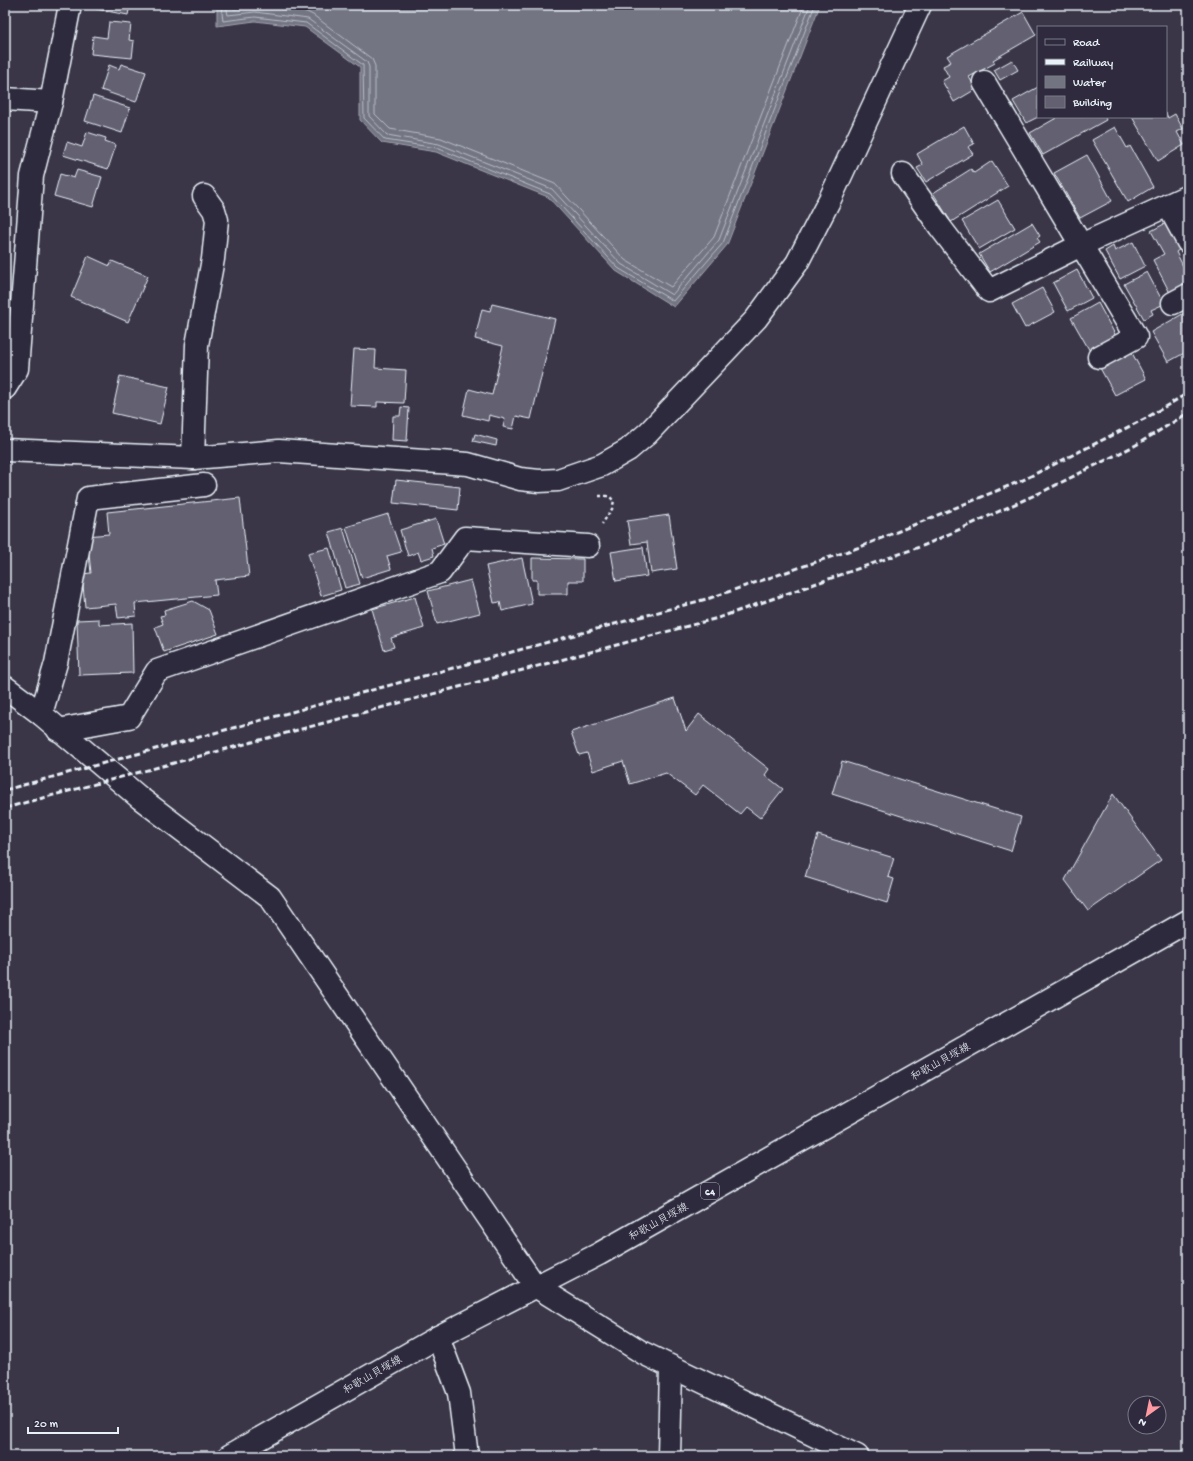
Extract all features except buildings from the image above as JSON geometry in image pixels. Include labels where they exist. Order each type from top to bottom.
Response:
[{"type":"street","points":[[5,388],[17,369],[32,176],[52,102],[70,5]]},
{"type":"street","points":[[5,450],[193,458],[287,452],[468,464],[520,479],[539,481],[558,480],[602,465],[628,450],[648,433],[741,336],[771,301],[788,276],[830,200],[920,5]]},
{"type":"street","points":[[984,82],[1136,337],[1099,357]]},
{"type":"street","points":[[5,99],[52,102]]},
{"type":"street","points":[[903,174],[940,227],[989,291],[1081,244],[1188,196]]},
{"type":"street","points":[[193,458],[197,345],[213,259],[217,220],[214,210],[204,196]]},
{"type":"street","points":[[1168,205],[1188,242]]},
{"type":"street","points":[[41,714],[56,663],[88,498],[204,485]]},
{"type":"street","points":[[58,730],[129,717],[157,671],[440,572],[465,538],[588,546]]},
{"type":"street","points":[[5,687],[41,714],[58,730],[140,798],[270,897],[535,1286],[643,1353],[857,1456]]},
{"type":"street","name":"和歌山貝塚線","points":[[229,1456],[438,1337],[599,1254],[1188,921]]},
{"type":"street","points":[[438,1337],[459,1394],[467,1456]]},
{"type":"street","points":[[670,1456],[671,1367]]},
{"type":"path","points":[[588,546],[612,509],[614,501],[610,496],[597,496]]},
{"type":"water","points":[[217,5],[820,5],[727,245],[674,307],[616,271],[548,197],[436,152],[382,143],[360,120],[360,67],[305,27],[255,21],[217,26]]},
{"type":"railway","points":[[5,790],[710,598],[860,547],[1023,480],[1146,418],[1188,393]]},
{"type":"railway","points":[[5,808],[718,618],[925,545],[1046,490],[1136,445],[1188,413]]}]
